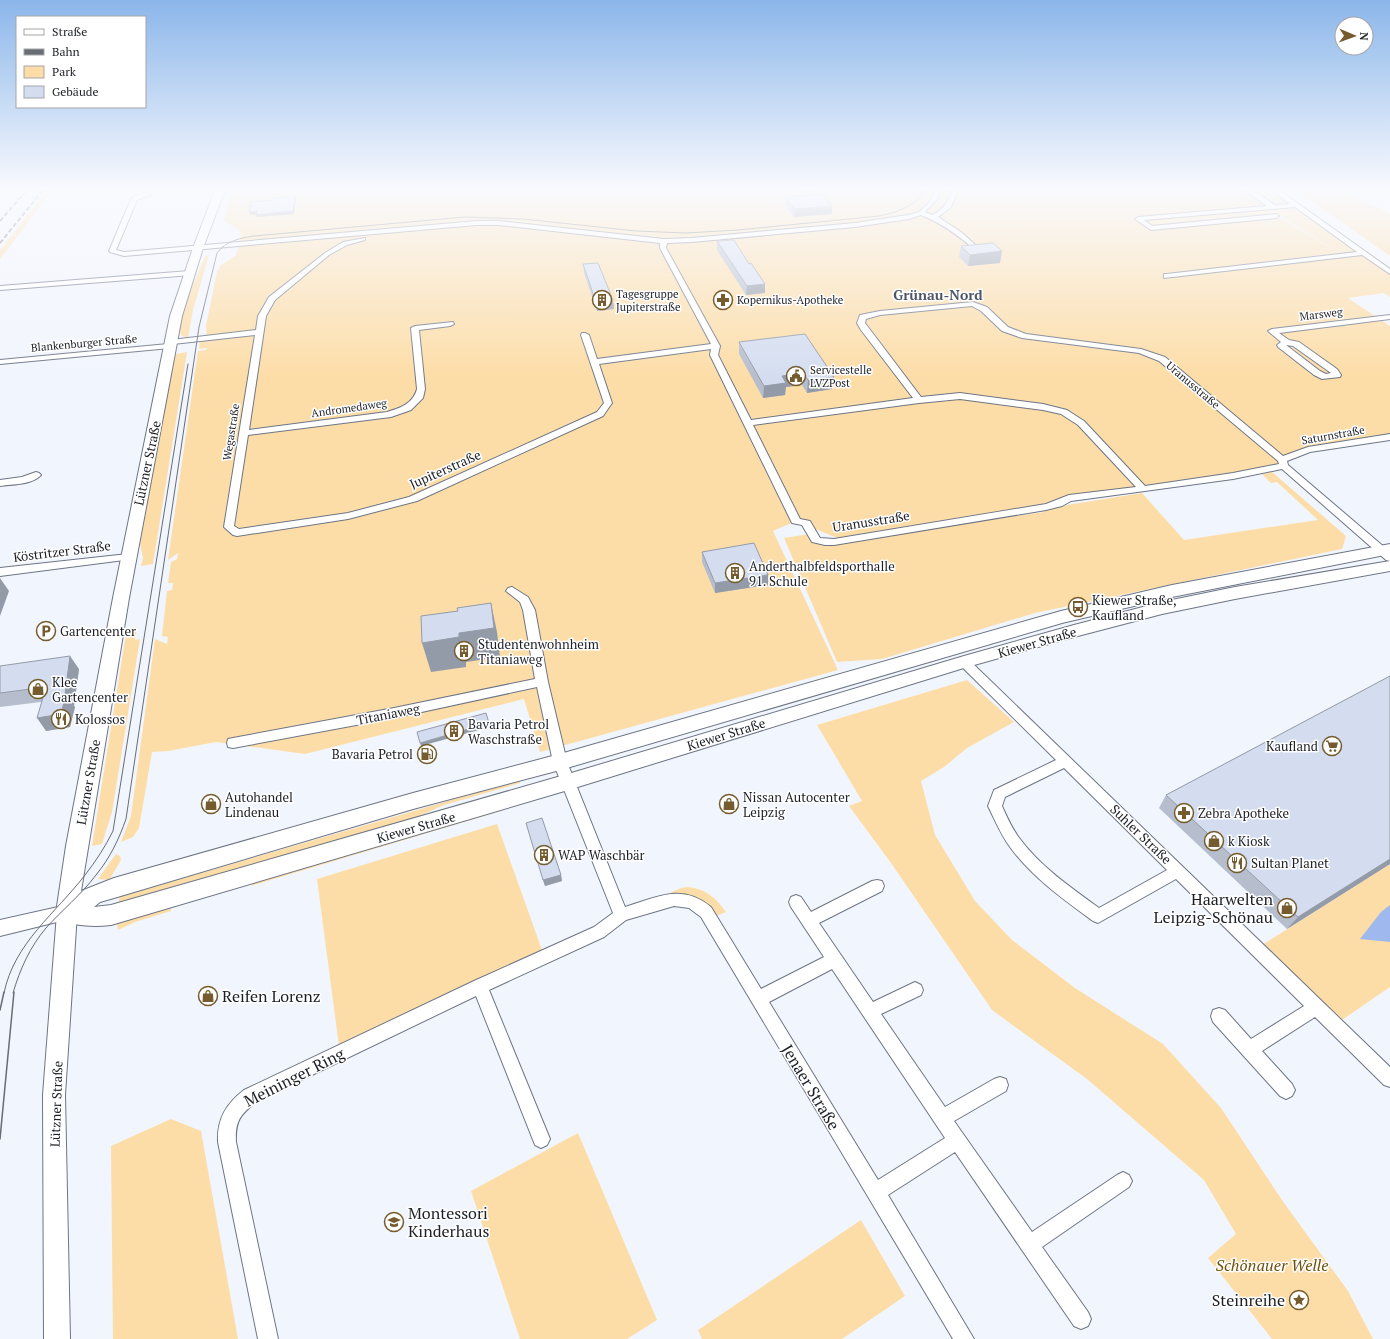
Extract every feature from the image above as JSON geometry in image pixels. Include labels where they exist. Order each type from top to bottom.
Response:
[{"type":"main road","name":"Lützner Straße","points":[[57,1339],[54,1095],[67,913],[78,839],[128,556],[178,307],[196,252]]},
{"type":"main road","name":"Kiewer Straße","points":[[67,913],[93,917],[111,915],[568,782],[964,662],[1162,608],[1235,593],[1388,556]]},
{"type":"main road","name":"Kiewer Straße","points":[[67,913],[93,895],[114,888],[413,802],[560,762],[1061,617],[1172,591],[1388,556]]},
{"type":"street","points":[[118,252],[124,254],[143,252]]},
{"type":"street","name":"Wegastraße","points":[[236,532],[229,527],[262,316],[272,299],[329,252]]},
{"type":"street","points":[[665,252],[716,346],[714,354],[748,423],[947,397],[971,397],[1043,406],[1064,412],[1081,422],[1143,489]]},
{"type":"street","points":[[1167,276],[1364,253],[1390,272]]},
{"type":"street","points":[[0,288],[189,273]]},
{"type":"street","name":"Uranusstraße","points":[[919,400],[865,330],[861,320],[867,315],[973,304],[984,309],[1005,329],[1026,336],[1141,351],[1162,359],[1388,556]]},
{"type":"street","name":"Marsweg","points":[[1286,342],[1281,345],[1317,373],[1325,377],[1337,375],[1334,371],[1296,344],[1286,342],[1272,331],[1390,317]]},
{"type":"street","name":"Andromedaweg","points":[[243,433],[362,420],[388,416],[408,408],[419,398],[421,388],[415,328],[450,324]]},
{"type":"street","points":[[170,344],[259,332]]},
{"type":"street","name":"Jupiterstraße","points":[[236,532],[352,515],[387,508],[413,499],[600,414],[608,403],[585,335]]},
{"type":"street","name":"Blankenburger Straße","points":[[0,362],[170,344]]},
{"type":"street","points":[[593,362],[716,346]]},
{"type":"street","name":"Uranusstraße","points":[[748,423],[796,521],[806,523],[816,540],[825,542],[834,542],[1046,507],[1058,504],[1069,498],[1233,476],[1283,463]]},
{"type":"street","name":"Saturnstraße","points":[[1283,463],[1308,450],[1390,437]]},
{"type":"street","points":[[0,483],[24,480],[36,475]]},
{"type":"street","name":"Köstritzer Straße","points":[[0,572],[128,556]]},
{"type":"street","points":[[512,591],[524,600],[529,610],[542,682],[560,762],[621,915]]},
{"type":"street","name":"Suhler Straße","points":[[964,662],[1390,1079]]},
{"type":"street","name":"Titaniaweg","points":[[233,743],[394,713],[542,682]]},
{"type":"street","points":[[1065,761],[999,794],[995,806],[1014,842],[1030,862],[1048,879],[1098,916],[1178,871]]},
{"type":"street","points":[[809,921],[877,886]]},
{"type":"street","name":"Jenaer Straße","points":[[621,915],[674,899],[691,902],[706,912],[964,1339]]},
{"type":"street","points":[[796,902],[957,1140],[1081,1318]]},
{"type":"street","name":"Kiewer Straße","points":[[0,928],[67,913]]},
{"type":"street","name":"Meininger Ring","points":[[268,1339],[227,1142],[226,1128],[230,1116],[239,1104],[250,1096],[480,986],[599,932],[621,915]]},
{"type":"street","points":[[758,998],[834,960]]},
{"type":"street","points":[[480,986],[541,1139]]},
{"type":"street","points":[[871,1012],[914,990]]},
{"type":"street","points":[[1250,1050],[1316,1007]]},
{"type":"street","points":[[1219,1016],[1286,1090]]},
{"type":"street","points":[[943,1118],[1000,1085]]},
{"type":"street","points":[[875,1193],[957,1140]]},
{"type":"street","points":[[1030,1244],[1123,1181]]},
{"type":"green space","points":[[0,252],[5,252],[0,259]]},
{"type":"green space","points":[[237,252],[1338,252],[1346,257],[1339,252],[1359,252],[1390,275],[1390,297],[1384,293],[1348,298],[1390,326],[1390,437],[1308,450],[1282,460],[1284,466],[1069,498],[1058,504],[845,540],[1044,512],[1042,509],[1142,493],[1184,540],[1318,520],[1277,482],[1271,483],[1262,474],[1272,472],[1346,536],[1342,549],[1035,613],[882,659],[837,662],[784,538],[809,534],[817,543],[826,544],[842,540],[796,521],[773,531],[838,670],[540,752],[524,699],[305,754],[216,742],[168,751],[152,752],[139,828],[133,837],[121,842],[131,816],[155,639],[167,644],[168,637],[162,636],[167,591],[172,590],[173,583],[168,583],[171,562],[177,559],[178,553],[168,560],[198,351],[206,350],[207,348],[199,349],[200,341],[207,340],[206,326],[217,272],[220,266],[236,255]]},
{"type":"green space","points":[[209,255],[193,310],[188,338],[182,336],[180,330],[181,321],[188,298],[205,256]]},
{"type":"green space","points":[[187,352],[153,564],[141,566],[143,558],[140,543],[170,375],[175,354]]},
{"type":"green space","points":[[137,627],[135,640],[140,639],[112,812],[102,844],[92,846],[125,640],[129,629]]},
{"type":"green space","name":"Schönauer Welle","points":[[967,680],[1014,722],[967,748],[944,767],[921,781],[935,835],[975,901],[1012,940],[1075,988],[1163,1044],[1221,1108],[1284,1203],[1348,1291],[1373,1339],[1272,1339],[1208,1258],[1236,1234],[1204,1180],[1087,1079],[992,1010],[891,863],[849,806],[862,801],[817,725]]},
{"type":"green space","points":[[520,780],[520,783],[444,805],[397,826],[119,907],[119,897]]},
{"type":"green space","points":[[500,807],[501,811],[251,886],[255,880]]},
{"type":"green space","points":[[497,824],[542,950],[339,1046],[317,879]]},
{"type":"green space","points":[[116,854],[120,856],[121,860],[109,880],[98,879]]},
{"type":"green space","points":[[1390,864],[1390,987],[1342,1020],[1262,945]]},
{"type":"green space","points":[[688,887],[700,890],[710,895],[726,912],[716,916],[707,904],[697,897],[685,894],[670,893],[681,888]]},
{"type":"green space","points":[[170,905],[171,911],[135,922],[118,930],[117,924]]},
{"type":"green space","points":[[171,1119],[201,1131],[238,1339],[113,1339],[111,1146]]},
{"type":"green space","points":[[578,1133],[657,1320],[627,1339],[520,1339],[471,1191]]},
{"type":"green space","points":[[861,1220],[905,1296],[842,1339],[702,1339],[698,1330]]},
{"type":"water","points":[[1390,905],[1390,942],[1360,939],[1381,912]]},
{"type":"building","points":[[725,252],[742,252],[765,284],[747,286]]},
{"type":"building","points":[[967,252],[990,252],[970,255]]},
{"type":"building","points":[[598,263],[613,300],[596,302],[583,264]]},
{"type":"building","points":[[805,334],[834,377],[808,380],[803,373],[782,376],[786,383],[764,386],[739,342]]},
{"type":"building","name":"Anderthalbfeldsporthalle 91. Schule","points":[[754,543],[768,575],[715,583],[702,552]]},
{"type":"building","points":[[491,603],[494,628],[459,633],[459,637],[422,643],[421,616],[458,611],[457,608]]},
{"type":"building","points":[[70,656],[66,694],[61,714],[37,718],[46,687],[0,693],[0,666]]},
{"type":"building","name":"Kaufland","points":[[1390,676],[1390,859],[1298,917],[1166,795]]},
{"type":"building","name":"Bavaria Petrol Waschstraße","points":[[486,713],[489,723],[420,743],[417,732]]},
{"type":"building","name":"WAP Waschbär","points":[[542,818],[561,875],[543,880],[526,823]]},
{"type":"tram line","points":[[13,993],[22,967],[35,943],[46,928],[84,889],[101,869],[114,848],[126,819],[199,327],[218,252]]},
{"type":"tram line","points":[[4,993],[9,975],[26,944],[85,875],[100,854],[113,831],[188,364]]},
{"type":"tram line","points":[[0,1010],[4,992]]},
{"type":"tram line","points":[[0,1139],[14,992]]},
{"type":"place","name":"Tagesgruppe Jupiterstraße","points":[[602,300]]},
{"type":"place","name":"Kopernikus-Apotheke","points":[[723,300]]},
{"type":"place","name":"Servicestelle LVZPost","points":[[796,376]]},
{"type":"place","name":"Anderthalbfeldsporthalle 91. Schule","points":[[735,573]]},
{"type":"place","name":"Kiewer Straße, Kaufland","points":[[1078,607]]},
{"type":"place","name":"Gartencenter","points":[[46,631]]},
{"type":"place","name":"Studentenwohnheim Titaniaweg","points":[[464,651]]},
{"type":"place","name":"Klee Gartencenter","points":[[38,689]]},
{"type":"place","name":"Kolossos","points":[[61,719]]},
{"type":"place","name":"Bavaria Petrol Waschstraße","points":[[454,731]]},
{"type":"place","name":"Kaufland","points":[[1332,746]]},
{"type":"place","name":"Bavaria Petrol","points":[[427,754]]},
{"type":"place","name":"Autohandel Lindenau","points":[[211,804]]},
{"type":"place","name":"Nissan Autocenter Leipzig","points":[[729,804]]},
{"type":"place","name":"Zebra Apotheke","points":[[1184,813]]},
{"type":"place","name":"k Kiosk","points":[[1214,841]]},
{"type":"place","name":"WAP Waschbär","points":[[544,855]]},
{"type":"place","name":"Sultan Planet","points":[[1237,863]]},
{"type":"place","name":"Haarwelten Leipzig-Schönau","points":[[1287,908]]},
{"type":"place","name":"Reifen Lorenz","points":[[208,996]]},
{"type":"place","name":"Montessori Kinderhaus","points":[[394,1222]]},
{"type":"place","name":"Steinreihe","points":[[1299,1300]]},
{"type":"district","name":"Grünau-Nord","points":[[938,295]]}]
